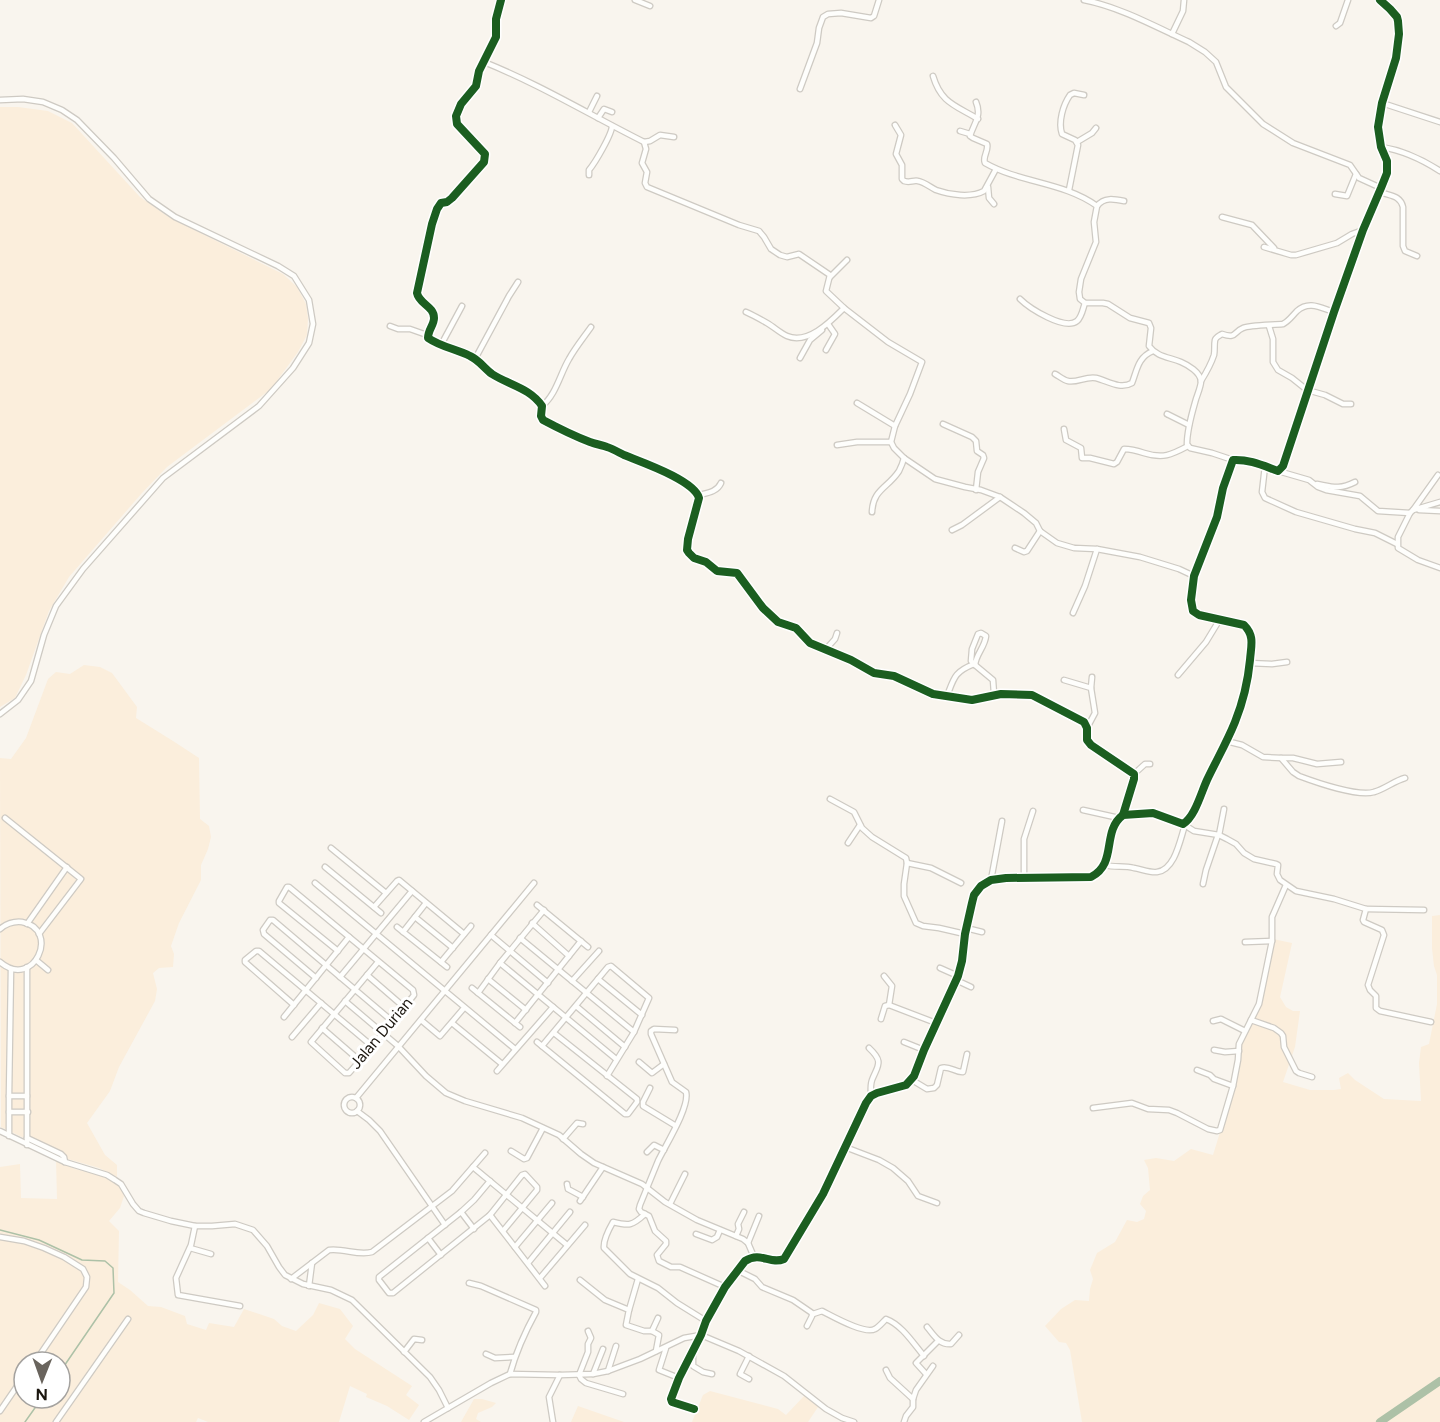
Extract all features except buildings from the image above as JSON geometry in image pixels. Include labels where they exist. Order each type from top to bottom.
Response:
[{"type":"street","points":[[427,335],[433,323],[434,314],[418,299],[417,293],[434,217],[439,205],[449,200],[465,185],[484,162],[485,154],[461,129],[456,120],[461,104],[476,86],[479,71],[496,37],[496,19],[501,0]]},
{"type":"street","points":[[635,0],[650,6]]},
{"type":"street","points":[[800,89],[818,43],[819,28],[823,17],[832,13],[841,13],[871,18],[874,16],[879,0]]},
{"type":"street","points":[[1084,0],[1096,1],[1172,34],[1205,52],[1213,58],[1226,87],[1263,124],[1293,143],[1350,165],[1360,178],[1397,198],[1402,202],[1403,207],[1403,246],[1405,251],[1417,256]]},
{"type":"street","points":[[1172,34],[1183,10],[1184,0]]},
{"type":"street","points":[[1336,26],[1340,23],[1348,0]]},
{"type":"street","points":[[1278,471],[1285,460],[1363,230],[1387,173],[1378,128],[1382,103],[1396,58],[1399,34],[1397,16],[1380,0]]},
{"type":"street","points":[[484,62],[525,80],[644,142],[660,135],[674,137]]},
{"type":"street","points":[[933,76],[937,89],[946,100],[978,119]]},
{"type":"street","points":[[1077,142],[1062,134],[1061,122],[1070,94],[1084,95]]},
{"type":"street","points":[[589,112],[597,96]]},
{"type":"street","points":[[0,100],[23,99],[43,102],[62,110],[77,120],[114,158],[148,199],[175,217],[278,266],[294,276],[309,300],[313,324],[309,343],[293,368],[259,405],[163,478],[82,568],[56,606],[44,635],[31,681],[18,700],[0,714]]},
{"type":"street","points":[[970,134],[978,119],[976,102]]},
{"type":"street","points":[[1382,103],[1440,122]]},
{"type":"street","points":[[598,117],[604,110],[612,112]]},
{"type":"street","points":[[895,125],[901,135],[896,154],[902,165],[904,181],[910,183],[919,181],[941,191],[961,194],[981,193],[988,186],[996,169]]},
{"type":"street","points":[[589,175],[611,133],[612,126]]},
{"type":"street","points":[[1069,190],[1077,142],[1096,128]]},
{"type":"street","points":[[960,131],[987,144],[988,149],[984,162],[996,169],[1041,184],[1069,190],[1097,206]]},
{"type":"street","points":[[644,142],[646,147],[642,163],[647,172],[645,183],[647,187],[739,225],[757,230],[765,237],[770,248],[780,255],[787,257],[799,254],[830,277]]},
{"type":"street","points":[[1382,147],[1406,154],[1440,171]]},
{"type":"street","points":[[1335,194],[1347,196],[1356,174]]},
{"type":"street","points":[[988,186],[989,198],[994,204]]},
{"type":"street","points":[[1124,201],[1106,200],[1097,206],[1094,222],[1096,242],[1079,286],[1080,299],[1085,303],[1108,304],[1130,318],[1149,323],[1151,328],[1149,346],[1153,351],[1193,369],[1201,381]]},
{"type":"street","points":[[1222,217],[1250,224],[1276,250]]},
{"type":"street","points":[[1264,247],[1296,255],[1337,243],[1363,230]]},
{"type":"street","points":[[847,260],[830,277],[826,291],[844,308],[894,345],[922,362],[895,426],[891,442],[904,458],[935,479],[1000,497],[1036,524],[1040,531],[1066,547],[1126,554],[1179,569],[1194,576]]},
{"type":"street","points":[[475,359],[518,282]]},
{"type":"street","points":[[1020,299],[1040,314],[1072,323],[1080,317],[1085,303]]},
{"type":"street","points":[[1188,446],[1186,441],[1189,425],[1201,381],[1214,357],[1216,338],[1222,334],[1234,336],[1245,327],[1270,327],[1287,322],[1306,305],[1334,312]]},
{"type":"street","points":[[441,345],[462,306]]},
{"type":"street","points":[[800,358],[810,340],[844,308]]},
{"type":"street","points":[[746,312],[793,338],[804,338],[827,325]]},
{"type":"street","points":[[826,350],[834,334],[827,325]]},
{"type":"street","points":[[390,326],[398,329],[410,328],[427,335],[441,345],[475,359],[490,372],[532,394],[542,406]]},
{"type":"street","points":[[591,327],[570,357],[552,394],[542,406],[543,420],[590,442],[652,465],[699,495]]},
{"type":"street","points":[[1270,327],[1275,367],[1307,390],[1325,395],[1343,404],[1350,404]]},
{"type":"street","points":[[1055,374],[1070,382],[1093,377],[1121,386],[1130,385],[1139,362],[1146,354],[1153,351]]},
{"type":"street","points":[[857,403],[895,426]]},
{"type":"street","points":[[1167,414],[1189,425]]},
{"type":"street","points":[[943,424],[976,441],[977,452],[984,458],[976,478],[976,490]]},
{"type":"street","points":[[1064,429],[1066,440],[1081,448],[1082,458],[1114,464],[1125,449],[1158,457],[1173,454],[1188,446],[1309,480],[1326,490],[1360,496],[1378,511],[1440,511]]},
{"type":"street","points":[[837,445],[857,442],[891,442]]},
{"type":"street","points":[[872,512],[876,496],[898,471],[904,458]]},
{"type":"street","points":[[1105,865],[1151,872],[1162,871],[1172,863],[1184,825],[1190,819],[1243,702],[1250,663],[1252,636],[1250,631],[1244,625],[1199,615],[1193,611],[1191,600],[1194,576],[1217,517],[1223,488],[1233,460]]},
{"type":"street","points":[[1265,466],[1262,492],[1265,498],[1296,512],[1375,533],[1397,544],[1401,550],[1418,560],[1440,568]]},
{"type":"street","points":[[1397,544],[1398,537],[1412,511],[1438,475]]},
{"type":"street","points":[[1314,484],[1337,488],[1355,482]]},
{"type":"street","points":[[699,495],[715,491],[721,483]]},
{"type":"street","points":[[699,495],[687,544],[687,550],[691,556],[706,562],[717,571],[737,573],[767,613],[778,622],[796,628],[810,643],[851,660],[874,673],[894,676],[928,693],[977,700],[994,694],[1032,695],[1084,722],[1088,728]]},
{"type":"street","points":[[952,530],[1000,497]]},
{"type":"street","points":[[1412,511],[1440,501]]},
{"type":"street","points":[[1015,548],[1027,551],[1040,531]]},
{"type":"street","points":[[1072,613],[1086,586],[1098,549]]},
{"type":"street","points":[[1178,675],[1206,642],[1220,619]]},
{"type":"street","points":[[826,649],[837,633]]},
{"type":"street","points":[[975,664],[986,640],[986,636],[981,633],[978,634],[971,661],[993,680],[994,694]]},
{"type":"street","points":[[1250,663],[1287,662]]},
{"type":"street","points":[[946,696],[955,675],[975,664]]},
{"type":"street","points":[[1092,677],[1091,688],[1095,713],[1088,728],[1087,740],[1134,774]]},
{"type":"street","points":[[1064,680],[1091,688]]},
{"type":"street","points":[[1226,741],[1242,745],[1263,757],[1293,758],[1317,764],[1341,762]]},
{"type":"street","points":[[1281,758],[1299,776],[1345,790],[1374,792],[1405,778]]},
{"type":"street","points":[[694,1409],[671,1401],[671,1399],[706,1321],[725,1287],[745,1261],[754,1257],[777,1261],[784,1259],[823,1194],[871,1096],[912,1080],[957,978],[974,895],[981,886],[991,880],[1024,877],[1087,878],[1100,872],[1105,865],[1109,841],[1121,816],[1134,774],[1141,766],[1150,764]]},
{"type":"street","points":[[830,799],[854,812],[860,825],[876,840],[904,856],[908,863],[904,896],[916,922],[923,926],[965,934]]},
{"type":"street","points":[[1203,884],[1224,809]]},
{"type":"street","points":[[1083,810],[1121,816],[1152,813],[1167,817],[1194,831],[1218,835],[1236,844],[1254,859],[1278,865],[1278,878],[1286,885],[1304,893],[1366,909],[1424,910]]},
{"type":"street","points":[[1024,877],[1024,839],[1033,811]]},
{"type":"street","points":[[5,818],[81,878],[39,934]]},
{"type":"street","points":[[991,880],[1002,821]]},
{"type":"street","points":[[848,843],[860,825]]},
{"type":"street","points":[[331,848],[386,893]]},
{"type":"street","points":[[908,863],[931,868],[961,883]]},
{"type":"street","points":[[27,924],[67,867]]},
{"type":"street","points":[[325,867],[381,913]]},
{"type":"street","points":[[374,907],[398,880],[464,934]]},
{"type":"street","points":[[315,883],[515,1049]]},
{"type":"street","points":[[356,1098],[534,883]]},
{"type":"street","points":[[1093,1108],[1132,1102],[1148,1109],[1169,1110],[1200,1126],[1220,1130],[1233,1086],[1241,1040],[1261,996],[1272,941],[1272,917],[1286,885]]},
{"type":"street","points":[[338,951],[279,903],[287,887],[378,962],[322,1028],[360,1061]]},
{"type":"street","points":[[340,977],[412,891]]},
{"type":"street","points":[[403,932],[426,903]]},
{"type":"street","points":[[537,904],[588,947]]},
{"type":"street","points":[[1366,909],[1364,922],[1382,930],[1384,935],[1368,986],[1376,996],[1376,1008],[1380,1011],[1431,1022]]},
{"type":"street","points":[[478,993],[544,910]]},
{"type":"street","points":[[415,918],[453,948]]},
{"type":"street","points":[[316,978],[264,934],[263,930],[270,920],[273,920],[392,1021]]},
{"type":"street","points":[[0,929],[12,922],[27,924],[39,934],[41,942],[41,950],[36,960],[27,967],[11,969],[0,962]]},
{"type":"street","points":[[532,924],[569,956]]},
{"type":"street","points":[[441,962],[471,926]]},
{"type":"street","points":[[397,927],[447,967]]},
{"type":"street","points":[[966,928],[982,932]]},
{"type":"street","points":[[491,935],[548,983]]},
{"type":"street","points":[[285,1017],[349,937]]},
{"type":"street","points":[[520,938],[634,1032]]},
{"type":"street","points":[[472,988],[517,1025],[526,1010],[581,941]]},
{"type":"street","points":[[1245,942],[1272,941]]},
{"type":"street","points":[[294,1005],[245,962],[250,955],[259,951],[372,1046]]},
{"type":"street","points":[[572,981],[599,951]]},
{"type":"street","points":[[36,960],[48,970]]},
{"type":"street","name":"Jalan Durian","points":[[322,1028],[311,1044],[347,1073],[360,1061],[414,995],[414,992],[378,962]]},
{"type":"street","points":[[500,963],[616,1059]]},
{"type":"street","points":[[542,1046],[610,966],[649,998],[634,1032],[607,1076]]},
{"type":"street","points":[[27,967],[27,1145]]},
{"type":"street","points":[[940,968],[971,987]]},
{"type":"street","points":[[9,1136],[11,969]]},
{"type":"street","points":[[367,975],[405,1007]]},
{"type":"street","points":[[881,1019],[885,1006],[889,1005],[892,986],[884,976]]},
{"type":"street","points":[[488,979],[526,1010]]},
{"type":"street","points":[[598,979],[642,1015]]},
{"type":"street","points":[[345,1001],[398,1046],[426,1076],[446,1093],[465,1101],[518,1116],[559,1135],[581,1154],[603,1167],[648,1188],[697,1220],[748,1243],[754,1257]]},
{"type":"street","points":[[292,1037],[321,1003]]},
{"type":"street","points":[[889,1005],[936,1023]]},
{"type":"street","points":[[576,1006],[625,1047]]},
{"type":"street","points":[[497,1071],[553,1007]]},
{"type":"street","points":[[421,1020],[440,1036],[464,1008]]},
{"type":"street","points":[[1213,1021],[1221,1019],[1245,1031]]},
{"type":"street","points":[[1251,1020],[1279,1030],[1283,1036],[1284,1047],[1296,1071],[1312,1077]]},
{"type":"street","points":[[452,1023],[502,1064]]},
{"type":"street","points":[[675,1030],[654,1029],[651,1034],[672,1082],[687,1096],[676,1126],[639,1207],[641,1212],[649,1216],[655,1230],[666,1241],[657,1256],[659,1261],[671,1267],[680,1267],[725,1287]]},
{"type":"street","points":[[537,1042],[625,1114],[628,1114],[637,1099],[554,1033]]},
{"type":"street","points":[[904,1042],[924,1050]]},
{"type":"street","points":[[869,1048],[878,1062],[878,1070],[872,1082],[871,1096]]},
{"type":"street","points":[[1214,1050],[1239,1051]]},
{"type":"street","points":[[912,1080],[927,1089],[934,1088],[937,1085],[941,1068],[963,1071],[967,1054]]},
{"type":"street","points":[[639,1062],[652,1073],[664,1064]]},
{"type":"street","points":[[1197,1070],[1233,1086]]},
{"type":"street","points":[[650,1088],[643,1106],[676,1126]]},
{"type":"street","points":[[9,1096],[27,1096]]},
{"type":"street","points":[[352,1096],[356,1098],[360,1107],[354,1113],[349,1113],[344,1109],[344,1100],[352,1096]]},
{"type":"street","points":[[357,1111],[380,1131],[445,1225]]},
{"type":"street","points":[[9,1112],[28,1112]]},
{"type":"street","points":[[563,1139],[577,1122],[583,1124]]},
{"type":"street","points":[[511,1151],[524,1159],[527,1158],[543,1128]]},
{"type":"street","points":[[0,1131],[65,1162],[107,1175],[121,1184],[140,1211],[195,1226],[235,1224],[253,1230],[267,1246],[282,1271],[291,1279],[309,1286],[331,1290],[352,1300],[433,1380],[448,1408]]},
{"type":"street","points":[[27,1138],[61,1154],[65,1162]]},
{"type":"street","points":[[647,1152],[654,1144],[664,1150]]},
{"type":"street","points":[[845,1147],[893,1168],[908,1181],[918,1196],[937,1203]]},
{"type":"street","points":[[291,1279],[323,1254],[333,1250],[365,1254],[372,1252],[452,1191],[485,1153]]},
{"type":"street","points":[[473,1167],[567,1245]]},
{"type":"street","points":[[567,1184],[568,1189],[581,1199],[603,1167]]},
{"type":"street","points":[[490,1181],[461,1212],[379,1277],[379,1280],[389,1293],[393,1293],[490,1215],[523,1174],[527,1175],[538,1189],[503,1231]]},
{"type":"street","points":[[670,1204],[685,1174]]},
{"type":"street","points":[[515,1247],[552,1203]]},
{"type":"street","points":[[461,1212],[474,1229]]},
{"type":"street","points":[[528,1263],[570,1212]]},
{"type":"street","points":[[736,1236],[738,1224],[744,1212]]},
{"type":"street","points":[[645,1214],[628,1225],[613,1222],[608,1229],[603,1246],[624,1269],[638,1279],[658,1288],[706,1321]]},
{"type":"street","points":[[490,1215],[545,1286]]},
{"type":"street","points":[[748,1243],[759,1216]]},
{"type":"street","points":[[540,1278],[585,1225]]},
{"type":"street","points":[[195,1226],[190,1248],[176,1278],[178,1296],[240,1306]]},
{"type":"street","points":[[696,1234],[712,1240],[720,1230]]},
{"type":"street","points":[[0,1237],[24,1241],[44,1248],[83,1269],[87,1277],[86,1287],[43,1350]]},
{"type":"street","points":[[428,1238],[441,1255]]},
{"type":"street","points":[[190,1248],[212,1254]]},
{"type":"street","points":[[309,1286],[312,1263]]},
{"type":"street","points":[[737,1270],[755,1279],[762,1287],[793,1300],[813,1314]]},
{"type":"street","points":[[638,1279],[626,1325],[659,1335],[656,1351]]},
{"type":"street","points":[[580,1280],[605,1300],[629,1310]]},
{"type":"street","points":[[469,1283],[536,1310],[514,1357],[510,1374]]},
{"type":"street","points":[[807,1326],[813,1314],[818,1311],[853,1326],[870,1330],[875,1329],[886,1319],[904,1332],[924,1356]]},
{"type":"street","points":[[652,1331],[658,1318]]},
{"type":"street","points":[[56,1422],[128,1319]]},
{"type":"street","points":[[927,1327],[939,1341],[949,1345],[959,1335]]},
{"type":"street","points":[[579,1375],[591,1338],[588,1331]]},
{"type":"street","points":[[424,1422],[510,1374],[579,1375],[608,1371],[689,1337],[701,1335],[749,1356],[784,1376],[842,1420],[854,1422]]},
{"type":"street","points":[[404,1352],[414,1339],[422,1340]]},
{"type":"street","points":[[926,1374],[916,1364],[939,1341]]},
{"type":"street","points":[[608,1371],[616,1346]]},
{"type":"street","points":[[666,1347],[659,1370],[679,1378]]},
{"type":"street","points":[[593,1374],[603,1348]]},
{"type":"street","points":[[694,1349],[693,1366],[712,1374]]},
{"type":"street","points":[[486,1354],[497,1358],[514,1357]]},
{"type":"street","points":[[749,1356],[740,1374],[749,1379]]},
{"type":"street","points":[[904,1422],[913,1407],[916,1390],[933,1366]]},
{"type":"street","points":[[886,1370],[890,1378],[913,1399]]},
{"type":"street","points":[[553,1422],[549,1397],[560,1375]]},
{"type":"street","points":[[579,1375],[586,1383],[623,1394]]},
{"type":"street","points":[[0,1411],[12,1394]]},
{"type":"shaded area","points":[[0,107],[48,111],[72,123],[140,197],[170,218],[283,274],[297,287],[306,304],[308,318],[307,335],[298,352],[271,389],[167,467],[69,577],[49,611],[26,675],[15,698],[0,707]]},
{"type":"shaded area","points":[[84,665],[100,667],[112,673],[137,707],[136,718],[199,758],[200,819],[209,826],[211,837],[201,865],[201,880],[179,923],[171,946],[174,954],[173,967],[159,968],[153,973],[157,989],[155,1001],[119,1067],[110,1091],[87,1123],[105,1155],[117,1165],[117,1177],[99,1168],[68,1159],[1,1127],[0,758],[11,759],[26,738],[48,679],[56,672],[70,674]]},
{"type":"shaded area","points":[[1440,915],[1440,1422],[1082,1422],[1070,1350],[1066,1343],[1059,1342],[1045,1326],[1061,1309],[1075,1300],[1089,1301],[1093,1279],[1090,1270],[1097,1253],[1115,1242],[1127,1220],[1137,1222],[1144,1219],[1146,1211],[1140,1204],[1143,1196],[1150,1190],[1148,1168],[1144,1160],[1156,1158],[1174,1161],[1191,1149],[1213,1155],[1229,1103],[1242,1042],[1254,1022],[1264,992],[1273,939],[1292,943],[1280,997],[1286,1007],[1293,1011],[1300,1011],[1295,1047],[1283,1082],[1310,1090],[1334,1090],[1341,1089],[1339,1078],[1348,1073],[1384,1099],[1421,1101],[1419,1063],[1421,1047],[1429,1044],[1437,1004],[1437,975],[1432,948],[1432,916]]},
{"type":"shaded area","points":[[56,1160],[75,1169],[107,1177],[120,1186],[124,1196],[120,1208],[109,1221],[119,1231],[118,1282],[148,1306],[161,1307],[185,1316],[187,1324],[206,1330],[209,1323],[234,1327],[244,1309],[274,1319],[282,1326],[296,1331],[313,1315],[319,1303],[340,1309],[353,1326],[345,1339],[355,1349],[412,1386],[406,1395],[419,1405],[409,1420],[350,1386],[339,1422],[208,1422],[198,1418],[196,1422],[0,1422],[0,1167],[20,1164],[21,1198],[57,1199]]},
{"type":"shaded area","points":[[710,1391],[778,1409],[786,1415],[805,1395],[818,1407],[808,1422],[692,1422],[703,1395]]},
{"type":"shaded area","points":[[474,1399],[496,1403],[478,1413],[476,1419],[481,1422],[461,1422]]},
{"type":"shaded area","points":[[578,1406],[624,1422],[571,1422]]},
{"type":"waterway","points":[[0,1230],[39,1240],[82,1260],[105,1261],[113,1268],[114,1293],[72,1354]]},
{"type":"waterway","points":[[1380,1422],[1440,1381]]},
{"type":"waterway","points":[[25,1422],[34,1410]]},
{"type":"cycle path","points":[[501,0],[496,19],[496,37],[479,71],[476,86],[461,104],[456,116],[457,124],[485,154],[484,162],[452,198],[441,203],[437,209],[417,293],[420,300],[433,314],[434,321],[428,338],[473,358],[492,374],[532,395],[542,406],[543,420],[592,443],[654,467],[688,485],[699,498],[688,539],[689,553],[717,571],[737,573],[763,608],[778,622],[796,628],[810,643],[851,660],[874,673],[894,676],[933,694],[972,700],[1001,694],[1032,695],[1084,722],[1087,728],[1087,740],[1091,745],[1134,774],[1123,815]]},
{"type":"cycle path","points":[[694,1409],[672,1402],[671,1399],[706,1321],[725,1287],[745,1261],[751,1258],[784,1259],[823,1194],[866,1103],[871,1096],[877,1093],[906,1085],[914,1076],[958,976],[974,895],[981,886],[991,880],[1006,878],[1091,877],[1104,864],[1116,822],[1123,815],[1153,813],[1183,824],[1194,810],[1238,714],[1246,684],[1252,641],[1244,625],[1199,615],[1193,611],[1191,600],[1194,576],[1217,517],[1223,488],[1233,460],[1251,462],[1278,471],[1283,466],[1363,230],[1387,173],[1387,161],[1381,147],[1378,127],[1382,103],[1396,58],[1399,34],[1397,17],[1380,0]]}]
